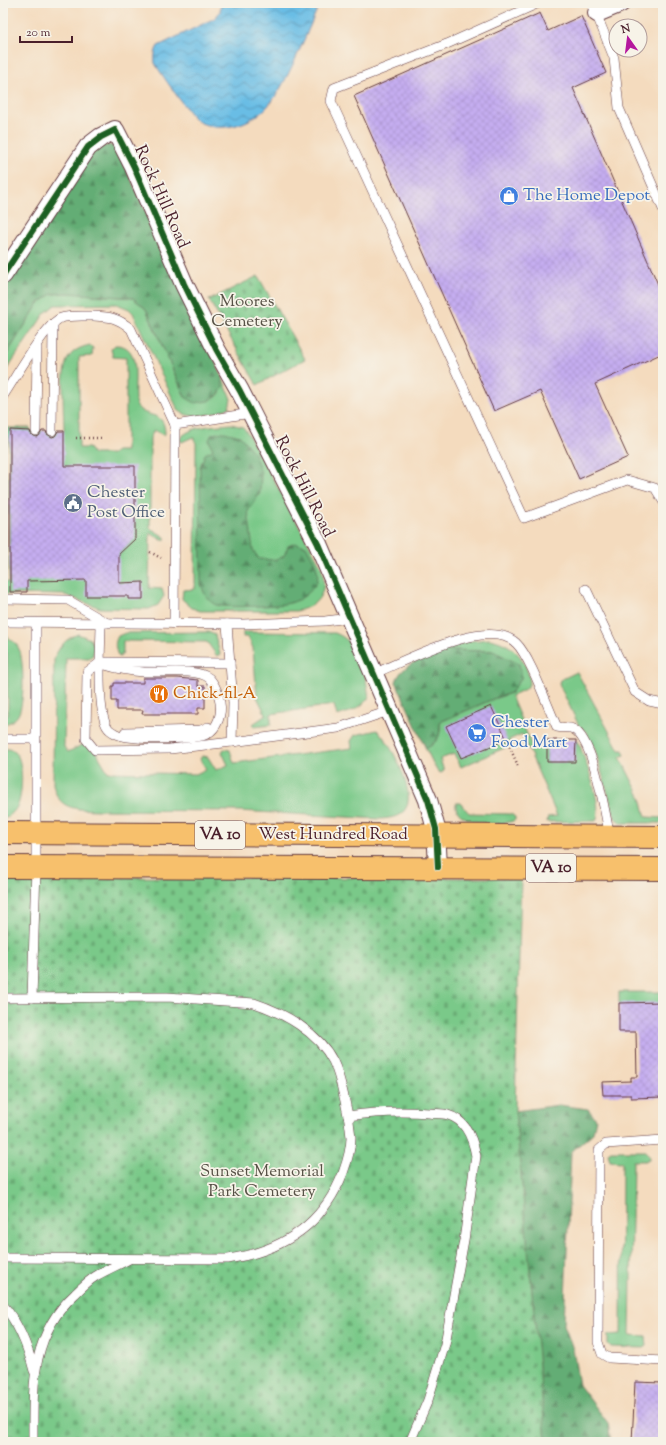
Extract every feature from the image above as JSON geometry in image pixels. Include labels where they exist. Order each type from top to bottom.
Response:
[{"type":"main road","name":"West Hundred Road","points":[[3,833],[610,837],[663,836]]},
{"type":"main road","name":"West Hundred Road","points":[[3,867],[438,867],[663,869]]},
{"type":"street","points":[[594,8],[621,3]]},
{"type":"street","name":"Rock Hill Road","points":[[3,275],[88,148],[101,137],[115,130],[134,166],[184,284],[216,349],[251,413],[318,544],[428,800],[437,836],[438,867]]},
{"type":"lane","points":[[539,3],[446,44],[334,88],[331,101],[524,518],[627,480],[655,488],[663,501]]},
{"type":"lane","points":[[594,8],[614,58],[618,108],[663,209]]},
{"type":"lane","points":[[3,396],[53,324],[61,318],[78,316],[110,316],[126,324],[131,329],[175,425],[174,624]]},
{"type":"lane","points":[[52,431],[53,324]]},
{"type":"lane","points":[[36,431],[37,346]]},
{"type":"lane","points":[[175,425],[251,413]]},
{"type":"lane","points":[[586,589],[635,692],[649,701],[663,704]]},
{"type":"lane","points":[[3,599],[68,600],[105,623]]},
{"type":"lane","points":[[3,622],[228,624],[325,621],[350,618]]},
{"type":"lane","points":[[32,998],[36,867],[36,623]]},
{"type":"lane","points":[[101,662],[105,665],[124,670],[198,673],[209,678],[218,694],[221,710],[218,723],[208,734],[194,738],[139,738],[122,736],[108,728],[101,710],[101,662],[105,623]]},
{"type":"lane","points":[[228,624],[233,703],[232,742]]},
{"type":"lane","points":[[373,674],[448,643],[477,634],[494,634],[505,636],[516,643],[524,654],[558,728],[573,729],[580,735],[587,747],[597,776],[610,837]]},
{"type":"lane","points":[[230,663],[101,662],[87,672],[86,739],[95,750],[170,749],[338,728],[389,711]]},
{"type":"lane","points":[[3,739],[35,739]]},
{"type":"lane","points":[[3,998],[167,997],[254,1003],[267,1007],[289,1018],[304,1029],[333,1060],[341,1084],[351,1139],[346,1162],[338,1185],[322,1210],[310,1223],[291,1238],[270,1249],[247,1256],[228,1259],[3,1258]]},
{"type":"lane","points":[[348,1116],[371,1113],[410,1112],[448,1115],[458,1120],[467,1130],[474,1142],[476,1156],[464,1240],[445,1344],[428,1400],[410,1442]]},
{"type":"lane","points":[[663,1140],[606,1144],[599,1150],[598,1334],[598,1346],[602,1354],[609,1358],[663,1361]]},
{"type":"lane","points":[[33,1442],[34,1374],[41,1343],[53,1320],[68,1300],[95,1277],[130,1259]]},
{"type":"lane","points":[[3,1305],[12,1315],[20,1332],[34,1374]]},
{"type":"path","points":[[76,438],[103,438]]},
{"type":"path","points":[[508,743],[518,766]]},
{"type":"path","points":[[662,994],[663,968]]},
{"type":"green space","points":[[109,145],[116,147],[222,376],[223,388],[217,396],[208,401],[195,403],[185,397],[146,309],[133,298],[68,293],[52,294],[39,303],[3,360],[3,287],[89,155],[99,147]]},
{"type":"green space","name":"Moores Cemetery","points":[[258,276],[305,359],[257,385],[209,300]]},
{"type":"green space","points":[[68,293],[133,298],[146,309],[185,397],[207,400],[212,399],[220,392],[222,376],[231,399],[229,408],[210,414],[196,416],[183,414],[178,410],[133,313],[129,309],[117,304],[55,305],[45,313],[3,375],[3,360],[39,303],[52,294]]},
{"type":"green space","name":"Chester Post Office","points":[[90,345],[93,348],[92,356],[79,357],[79,448],[89,448],[93,454],[112,454],[116,451],[126,451],[126,358],[113,357],[111,349],[115,345],[124,347],[130,352],[134,359],[136,405],[140,410],[162,421],[164,426],[165,434],[163,435],[154,430],[150,438],[150,528],[165,537],[165,540],[162,540],[150,533],[149,588],[162,589],[164,596],[158,605],[149,609],[100,608],[65,595],[3,594],[3,582],[9,582],[9,437],[3,436],[3,428],[30,428],[31,431],[64,431],[63,381],[66,363],[75,351]]},
{"type":"green space","points":[[231,424],[243,427],[247,432],[320,564],[324,581],[321,595],[312,605],[305,609],[296,611],[200,611],[192,608],[182,599],[183,590],[195,589],[196,443],[193,437],[182,442],[179,440],[189,431],[203,427]]},
{"type":"green space","points":[[224,432],[240,436],[254,453],[261,473],[260,493],[248,511],[253,550],[259,559],[276,560],[284,556],[288,546],[295,543],[306,546],[315,564],[318,574],[316,583],[312,590],[294,602],[263,606],[219,606],[209,600],[203,590],[201,584],[200,467],[205,454],[213,450],[209,440],[212,434]]},
{"type":"green space","points":[[208,632],[215,635],[220,654],[217,656],[207,642],[123,641],[123,652],[120,657],[118,656],[115,643],[118,636],[125,633]]},
{"type":"green space","points":[[243,632],[335,633],[343,637],[350,643],[360,659],[366,678],[369,697],[359,707],[337,716],[334,705],[271,714],[271,725],[254,727],[253,724],[266,715],[257,697],[253,648],[248,637],[243,637]]},
{"type":"green space","points":[[78,634],[90,639],[94,646],[93,655],[89,658],[66,658],[64,747],[68,752],[84,744],[95,750],[108,772],[196,774],[206,769],[200,759],[202,756],[208,757],[216,770],[228,765],[222,752],[224,749],[230,750],[234,763],[352,748],[351,741],[355,735],[377,730],[395,755],[405,779],[408,790],[406,808],[399,815],[381,819],[239,811],[97,810],[75,808],[63,803],[55,793],[53,784],[54,658],[63,643]]},
{"type":"green space","points":[[3,635],[12,640],[19,649],[22,662],[23,692],[18,715],[12,721],[3,725],[3,716],[8,715],[7,653],[3,652]]},
{"type":"green space","points":[[489,639],[505,644],[517,653],[522,659],[528,673],[530,682],[527,688],[511,696],[532,746],[547,740],[547,762],[575,762],[576,740],[580,746],[596,796],[598,815],[596,821],[547,822],[548,817],[557,816],[522,734],[509,740],[511,745],[461,767],[454,754],[440,759],[444,771],[441,773],[437,771],[426,749],[438,738],[440,722],[493,699],[511,693],[493,651],[443,650],[470,641]]},
{"type":"green space","points":[[443,650],[493,651],[519,664],[522,677],[511,693],[493,699],[440,722],[438,738],[426,749],[396,682],[403,670],[423,658]]},
{"type":"green space","points":[[577,672],[619,750],[623,750],[625,755],[620,757],[641,798],[646,817],[663,818],[663,823],[621,823],[615,818],[595,750],[586,732],[579,726],[559,684],[560,680]]},
{"type":"green space","points":[[3,748],[12,750],[18,756],[22,778],[17,807],[11,814],[3,819]]},
{"type":"green space","points":[[456,803],[460,803],[469,813],[511,814],[515,817],[515,820],[501,823],[490,823],[470,820],[462,816],[457,810]]},
{"type":"green space","name":"Sunset Memorial Park Cemetery","points":[[3,877],[521,878],[515,1111],[546,1442],[3,1442]]},
{"type":"green space","points":[[619,992],[663,992],[663,1032],[654,1032],[619,1003]]},
{"type":"green space","points":[[559,1105],[588,1109],[596,1119],[593,1133],[571,1152],[564,1325],[573,1349],[579,1385],[608,1423],[611,1442],[546,1442],[515,1111]]},
{"type":"green space","points":[[611,1151],[645,1151],[649,1155],[649,1159],[645,1161],[633,1161],[630,1335],[646,1336],[647,1346],[644,1348],[611,1347],[608,1344],[608,1335],[621,1334],[622,1162],[610,1161],[608,1153]]},
{"type":"water","points":[[221,3],[320,3],[287,76],[271,102],[263,111],[248,121],[231,126],[213,127],[196,120],[193,117],[155,63],[155,52],[158,46],[215,18],[220,12]]},
{"type":"building","name":"The Home Depot","points":[[540,13],[548,31],[581,16],[606,73],[573,88],[663,296],[663,353],[595,384],[628,457],[579,479],[540,391],[494,411],[354,96]]},
{"type":"building","name":"Chester Post Office","points":[[10,430],[30,431],[31,434],[36,437],[39,436],[42,431],[46,431],[47,434],[52,437],[55,436],[58,431],[64,431],[64,466],[135,466],[135,539],[119,554],[119,583],[143,582],[143,599],[128,599],[128,596],[86,596],[86,580],[27,581],[27,592],[10,592]]},
{"type":"building","name":"Chick-fil-A","points":[[143,678],[178,678],[198,680],[198,686],[205,686],[205,708],[198,708],[198,714],[142,714],[143,710],[117,710],[117,701],[112,701],[112,686],[114,686],[114,683],[143,683]]},
{"type":"building","name":"Chester Food Mart","points":[[491,706],[507,740],[461,758],[446,726]]},
{"type":"building","points":[[547,740],[576,740],[575,762],[547,762]]},
{"type":"building","points":[[663,1002],[663,1097],[631,1098],[631,1095],[603,1095],[602,1082],[631,1081],[631,1077],[637,1077],[636,1032],[619,1032],[619,1003]]},
{"type":"building","points":[[635,1382],[663,1383],[663,1442],[632,1442]]},
{"type":"cycle path","points":[[3,275],[88,147],[101,137],[115,130],[134,167],[184,284],[216,349],[240,391],[318,544],[428,800],[436,829],[438,867]]},
{"type":"place","name":"The Home Depot","points":[[509,196]]},
{"type":"place","name":"Chester Post Office","points":[[73,503]]},
{"type":"place","name":"Chick-fil-A","points":[[159,694]]},
{"type":"place","name":"Chester Food Mart","points":[[477,733]]}]
